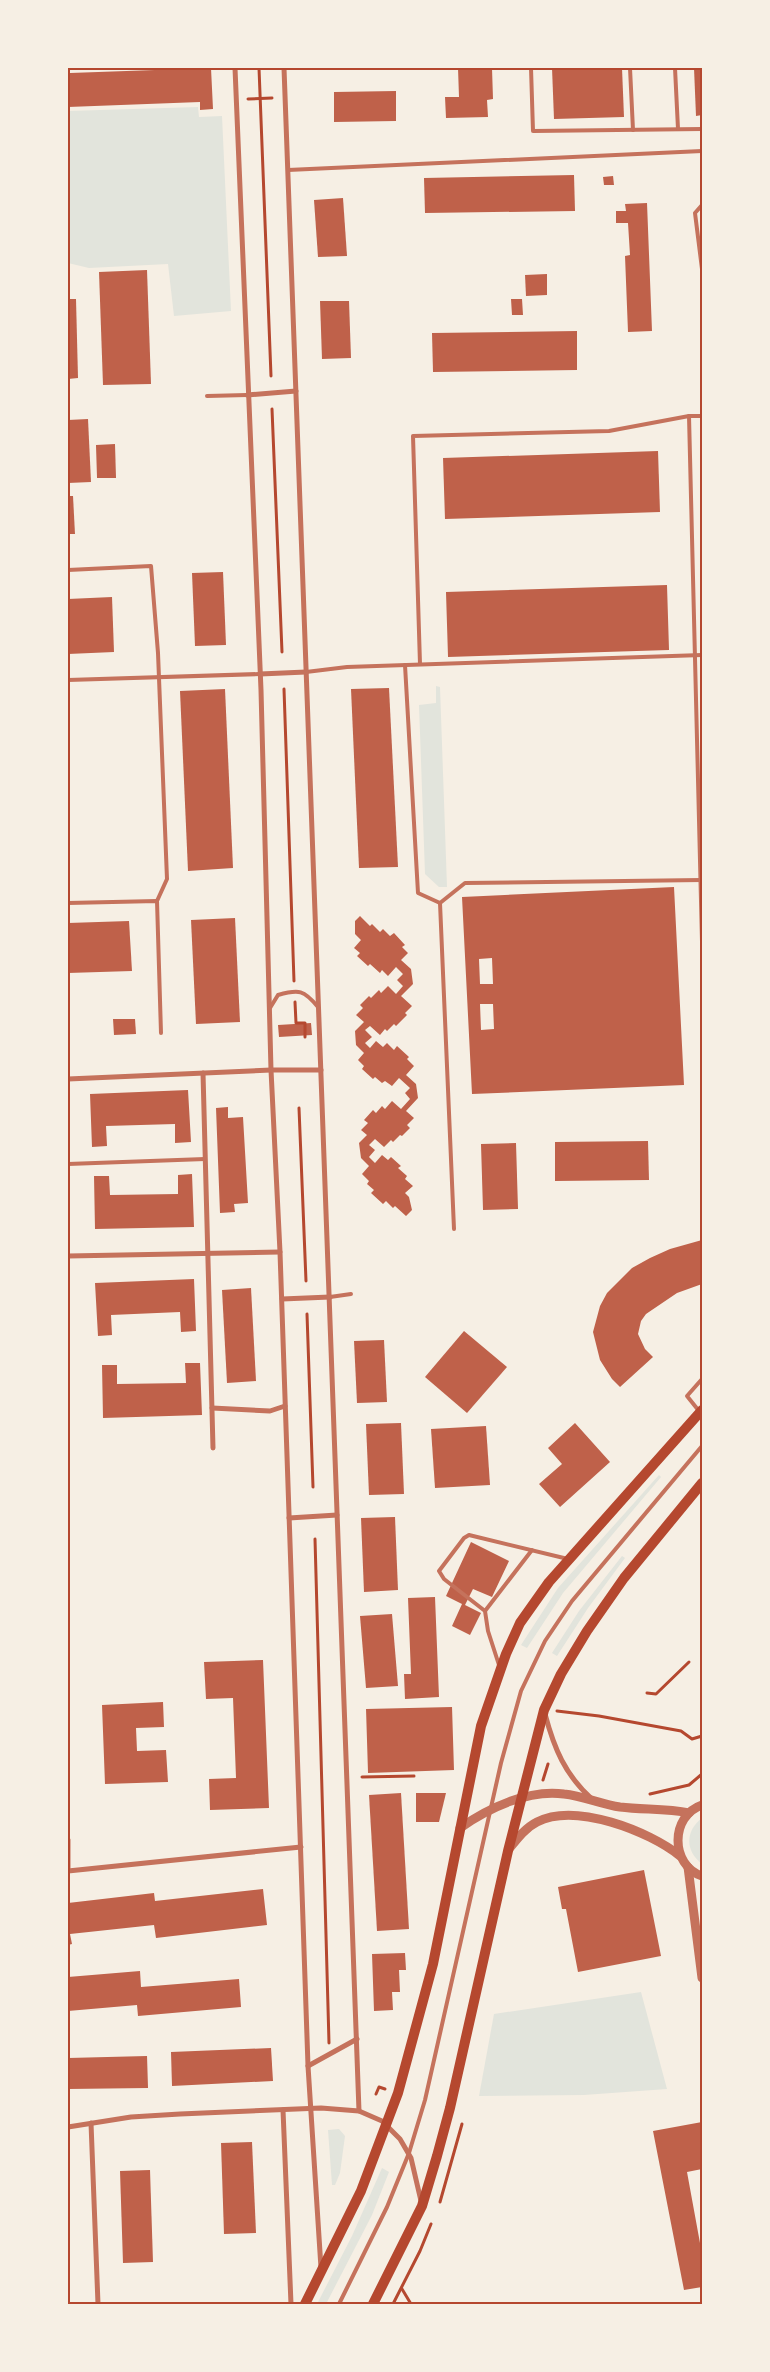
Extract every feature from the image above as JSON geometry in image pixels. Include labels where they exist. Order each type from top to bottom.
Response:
[{"type":"main road","points":[[305,2304],[361,2191],[387,2125],[411,2048],[433,1964],[481,1726],[500,1669],[528,1610],[568,1559],[702,1411]]},
{"type":"main road","points":[[373,2304],[422,2206],[450,2108],[520,1799],[544,1710],[560,1674],[587,1631],[624,1578],[702,1483]]},
{"type":"street","points":[[235,68],[260,674],[271,1070],[282,1299],[308,2066],[321,2273]]},
{"type":"street","points":[[284,68],[359,2110]]},
{"type":"street","points":[[247,395],[296,391]]},
{"type":"street","points":[[260,674],[306,672]]},
{"type":"street","points":[[68,1079],[271,1070],[321,1070]]},
{"type":"street","points":[[202,1073],[213,1448]]},
{"type":"street","points":[[68,1256],[280,1252]]},
{"type":"street","points":[[282,1299],[330,1297]]},
{"type":"street","points":[[212,1408],[270,1411],[285,1406]]},
{"type":"street","points":[[289,1518],[337,1515]]},
{"type":"street","points":[[544,1710],[558,1757],[576,1783],[593,1799]]},
{"type":"street","points":[[460,1828],[490,1811],[520,1799],[540,1794],[561,1793],[593,1799],[620,1807],[689,1813]]},
{"type":"street","points":[[680,1856],[677,1844],[682,1822],[701,1803]]},
{"type":"street","points":[[508,1851],[518,1837],[535,1823],[567,1815],[588,1818],[634,1830],[662,1843],[680,1856],[688,1867],[702,1876]]},
{"type":"street","points":[[68,1840],[68,1871],[300,1847]]},
{"type":"street","points":[[688,1867],[702,1978]]},
{"type":"street","points":[[308,2066],[357,2039]]},
{"type":"street","points":[[68,2127],[154,2115],[312,2108],[359,2110],[387,2125],[395,2132],[409,2153],[422,2206]]},
{"type":"street","points":[[284,2110],[291,2304]]},
{"type":"street","points":[[90,2123],[98,2304]]},
{"type":"lane","points":[[531,68],[533,131],[702,128]]},
{"type":"lane","points":[[630,68],[633,130]]},
{"type":"lane","points":[[675,68],[678,129]]},
{"type":"lane","points":[[288,170],[702,151]]},
{"type":"lane","points":[[702,205],[695,213],[702,269]]},
{"type":"lane","points":[[207,396],[247,395]]},
{"type":"lane","points":[[420,664],[413,436],[609,431],[689,416],[702,416]]},
{"type":"lane","points":[[689,416],[702,880],[702,941]]},
{"type":"lane","points":[[68,570],[151,566],[159,677],[167,879],[157,901],[161,1033]]},
{"type":"lane","points":[[306,672],[347,667],[702,655]]},
{"type":"lane","points":[[405,666],[418,893],[440,903]]},
{"type":"lane","points":[[68,680],[260,674]]},
{"type":"lane","points":[[440,903],[465,883],[702,880]]},
{"type":"lane","points":[[68,904],[157,901]]},
{"type":"lane","points":[[440,903],[454,1229]]},
{"type":"lane","points":[[270,1009],[278,995],[295,990],[308,995],[318,1007]]},
{"type":"lane","points":[[68,1164],[205,1159]]},
{"type":"lane","points":[[330,1297],[351,1294]]},
{"type":"lane","points":[[702,1379],[687,1396],[702,1411]]},
{"type":"lane","points":[[339,2304],[387,2207],[409,2153],[425,2100],[490,1811],[516,1707],[545,1641],[587,1582],[702,1446]]},
{"type":"lane","points":[[500,1669],[488,1631],[485,1611],[440,1576],[439,1571],[464,1538],[476,1535],[568,1559]]},
{"type":"lane","points":[[485,1611],[532,1550]]},
{"type":"path","points":[[259,68],[271,376]]},
{"type":"path","points":[[247,99],[272,98]]},
{"type":"path","points":[[272,409],[282,652]]},
{"type":"path","points":[[284,689],[293,961]]},
{"type":"path","points":[[295,1000],[296,1024],[305,1023],[305,1037]]},
{"type":"path","points":[[299,1108],[306,1281]]},
{"type":"path","points":[[307,1314],[313,1487]]},
{"type":"path","points":[[315,1539],[330,2055]]},
{"type":"path","points":[[647,1693],[656,1694],[689,1662]]},
{"type":"path","points":[[544,1710],[599,1716],[681,1731],[692,1739],[702,1736]]},
{"type":"path","points":[[542,1786],[548,1764]]},
{"type":"path","points":[[648,1794],[689,1785],[702,1774]]},
{"type":"path","points":[[362,1777],[414,1776]]},
{"type":"path","points":[[376,2094],[379,2087],[385,2089]]},
{"type":"path","points":[[401,2288],[411,2304]]},
{"type":"shaded area","points":[[198,107],[199,117],[222,116],[231,311],[174,316],[168,264],[89,268],[68,263],[68,111]]},
{"type":"shaded area","points":[[436,686],[440,687],[447,887],[439,887],[425,874],[419,705],[436,703]]},
{"type":"shaded area","points":[[659,1475],[661,1477],[563,1593],[527,1648],[521,1645],[558,1588]]},
{"type":"shaded area","points":[[622,1556],[625,1558],[588,1608],[557,1656],[552,1653],[579,1611]]},
{"type":"shaded area","points":[[702,1818],[702,1864],[692,1853],[689,1841],[692,1829]]},
{"type":"shaded area","points":[[641,1992],[667,2089],[584,2095],[479,2096],[494,2014]]},
{"type":"shaded area","points":[[339,2129],[345,2136],[340,2173],[335,2185],[332,2185],[328,2130]]},
{"type":"shaded area","points":[[382,2168],[389,2172],[372,2215],[326,2304],[317,2304],[352,2236]]},
{"type":"building","points":[[68,68],[70,68],[70,73],[211,68],[213,109],[200,110],[200,102],[68,107]]},
{"type":"building","points":[[458,68],[492,68],[493,99],[487,100],[488,117],[446,118],[445,97],[459,97]]},
{"type":"building","points":[[552,68],[622,68],[624,117],[554,119]]},
{"type":"building","points":[[694,68],[702,68],[702,115],[696,116]]},
{"type":"building","points":[[396,91],[396,121],[334,122],[334,92]]},
{"type":"building","points":[[574,175],[575,211],[425,213],[424,178]]},
{"type":"building","points":[[613,176],[614,185],[604,185],[603,177]]},
{"type":"building","points":[[343,198],[347,256],[318,257],[314,200]]},
{"type":"building","points":[[647,203],[652,331],[628,332],[625,256],[630,255],[628,223],[616,223],[616,211],[626,211],[625,204]]},
{"type":"building","points":[[147,270],[151,384],[103,385],[99,272]]},
{"type":"building","points":[[547,274],[547,295],[526,296],[525,275]]},
{"type":"building","points":[[68,299],[76,299],[78,378],[68,379]]},
{"type":"building","points":[[511,299],[522,299],[523,315],[512,315]]},
{"type":"building","points":[[320,301],[349,301],[351,358],[322,359]]},
{"type":"building","points":[[577,331],[577,370],[433,372],[432,333]]},
{"type":"building","points":[[88,419],[91,482],[68,483],[68,420]]},
{"type":"building","points":[[115,444],[116,478],[97,478],[96,445]]},
{"type":"building","points":[[658,451],[660,512],[445,519],[443,458]]},
{"type":"building","points":[[68,496],[73,496],[75,534],[68,534]]},
{"type":"building","points":[[223,572],[226,645],[195,646],[192,573]]},
{"type":"building","points":[[667,585],[669,650],[448,657],[446,592]]},
{"type":"building","points":[[112,597],[114,652],[68,654],[68,599]]},
{"type":"building","points":[[389,688],[398,867],[359,868],[351,689]]},
{"type":"building","points":[[225,689],[233,868],[188,871],[180,691]]},
{"type":"building","points":[[674,887],[684,1085],[472,1094],[462,897]],"holes":[[[492,958],[493,984],[480,984],[479,959]],[[480,1004],[493,1004],[494,1029],[481,1030]]]},
{"type":"building","points":[[360,916],[370,926],[372,924],[380,932],[383,929],[390,936],[394,933],[405,945],[402,947],[408,953],[401,960],[411,969],[413,984],[401,996],[412,1006],[405,1013],[407,1015],[396,1026],[394,1024],[387,1031],[385,1029],[380,1035],[370,1026],[365,1030],[372,1037],[365,1043],[370,1048],[376,1041],[383,1047],[387,1043],[394,1050],[397,1046],[409,1057],[407,1059],[414,1066],[406,1075],[416,1084],[418,1098],[406,1111],[414,1118],[407,1125],[410,1128],[402,1136],[400,1135],[393,1142],[391,1140],[384,1147],[375,1139],[369,1145],[375,1150],[369,1157],[375,1163],[382,1155],[388,1160],[391,1157],[401,1166],[398,1168],[407,1176],[405,1179],[413,1186],[405,1193],[409,1197],[412,1210],[406,1216],[386,1201],[383,1204],[371,1193],[374,1190],[367,1184],[369,1181],[362,1174],[369,1166],[361,1158],[359,1143],[367,1135],[361,1130],[368,1123],[364,1120],[373,1110],[376,1113],[382,1106],[385,1109],[392,1101],[401,1109],[410,1099],[405,1093],[410,1088],[399,1078],[392,1086],[385,1081],[382,1083],[375,1077],[373,1079],[362,1069],[364,1066],[358,1060],[364,1053],[356,1045],[355,1031],[364,1022],[356,1015],[363,1008],[360,1005],[369,996],[371,998],[379,990],[381,993],[388,986],[396,994],[403,986],[397,980],[403,974],[396,967],[388,976],[382,970],[380,973],[370,964],[368,966],[357,956],[360,953],[354,948],[361,940],[355,934],[355,921]]},
{"type":"building","points":[[235,918],[240,1022],[196,1024],[191,920]]},
{"type":"building","points":[[129,921],[132,971],[68,973],[68,923]]},
{"type":"building","points":[[113,1019],[135,1019],[136,1034],[114,1035]]},
{"type":"building","points":[[311,1023],[312,1035],[279,1037],[278,1025]]},
{"type":"building","points":[[188,1090],[191,1142],[175,1143],[175,1124],[106,1126],[107,1146],[92,1147],[90,1094]]},
{"type":"building","points":[[228,1107],[228,1118],[243,1117],[248,1203],[234,1204],[235,1212],[220,1213],[216,1108]]},
{"type":"building","points":[[648,1141],[649,1180],[555,1181],[555,1142]]},
{"type":"building","points":[[516,1143],[518,1209],[483,1210],[481,1144]]},
{"type":"building","points":[[192,1174],[194,1227],[95,1229],[94,1176],[109,1176],[110,1195],[178,1194],[178,1175]]},
{"type":"building","points":[[702,1240],[702,1284],[677,1293],[646,1314],[641,1321],[638,1334],[645,1349],[653,1357],[620,1387],[612,1379],[600,1360],[593,1332],[600,1306],[607,1293],[632,1268],[670,1249]]},
{"type":"building","points":[[194,1279],[196,1331],[181,1332],[180,1312],[111,1315],[112,1335],[98,1336],[95,1283]]},
{"type":"building","points":[[251,1288],[256,1381],[227,1383],[222,1290]]},
{"type":"building","points":[[464,1331],[507,1367],[467,1413],[425,1377]]},
{"type":"building","points":[[384,1340],[387,1402],[357,1403],[354,1341]]},
{"type":"building","points":[[185,1363],[200,1363],[202,1415],[103,1418],[102,1365],[117,1365],[117,1384],[186,1383]]},
{"type":"building","points":[[401,1423],[404,1494],[369,1495],[366,1424]]},
{"type":"building","points":[[575,1423],[610,1462],[560,1507],[539,1484],[562,1464],[548,1448]]},
{"type":"building","points":[[486,1426],[490,1485],[435,1488],[431,1429]]},
{"type":"building","points":[[395,1517],[398,1590],[364,1592],[361,1518]]},
{"type":"building","points":[[471,1542],[509,1561],[492,1597],[473,1589],[465,1605],[481,1613],[470,1635],[452,1626],[462,1604],[446,1596]]},
{"type":"building","points":[[435,1597],[439,1697],[405,1699],[404,1674],[411,1674],[408,1598]]},
{"type":"building","points":[[392,1614],[398,1686],[366,1688],[360,1616]]},
{"type":"building","points":[[263,1660],[269,1808],[210,1810],[209,1779],[236,1778],[233,1698],[206,1699],[204,1662]]},
{"type":"building","points":[[163,1702],[164,1727],[136,1728],[137,1751],[166,1750],[168,1782],[105,1784],[102,1705]]},
{"type":"building","points":[[452,1707],[454,1770],[368,1773],[366,1709]]},
{"type":"building","points":[[401,1793],[409,1929],[377,1931],[369,1795]]},
{"type":"building","points":[[416,1793],[446,1793],[439,1822],[416,1822]]},
{"type":"building","points":[[644,1870],[661,1956],[578,1972],[566,1909],[562,1909],[558,1887]]},
{"type":"building","points":[[263,1889],[267,1925],[156,1938],[154,1925],[70,1934],[72,1944],[68,1945],[68,1903],[154,1893],[155,1901]]},
{"type":"building","points":[[405,1953],[406,1970],[399,1970],[400,1992],[392,1992],[393,2010],[374,2011],[372,1954]]},
{"type":"building","points":[[140,1971],[141,1987],[239,1979],[241,2007],[138,2016],[137,2005],[68,2011],[68,1977]]},
{"type":"building","points":[[271,2048],[273,2081],[172,2086],[171,2052]]},
{"type":"building","points":[[147,2056],[148,2088],[68,2089],[68,2058]]},
{"type":"building","points":[[702,2122],[702,2169],[687,2172],[702,2254],[702,2287],[684,2290],[653,2131]]},
{"type":"building","points":[[252,2142],[256,2233],[224,2234],[221,2143]]},
{"type":"building","points":[[150,2170],[153,2262],[123,2263],[120,2171]]}]
